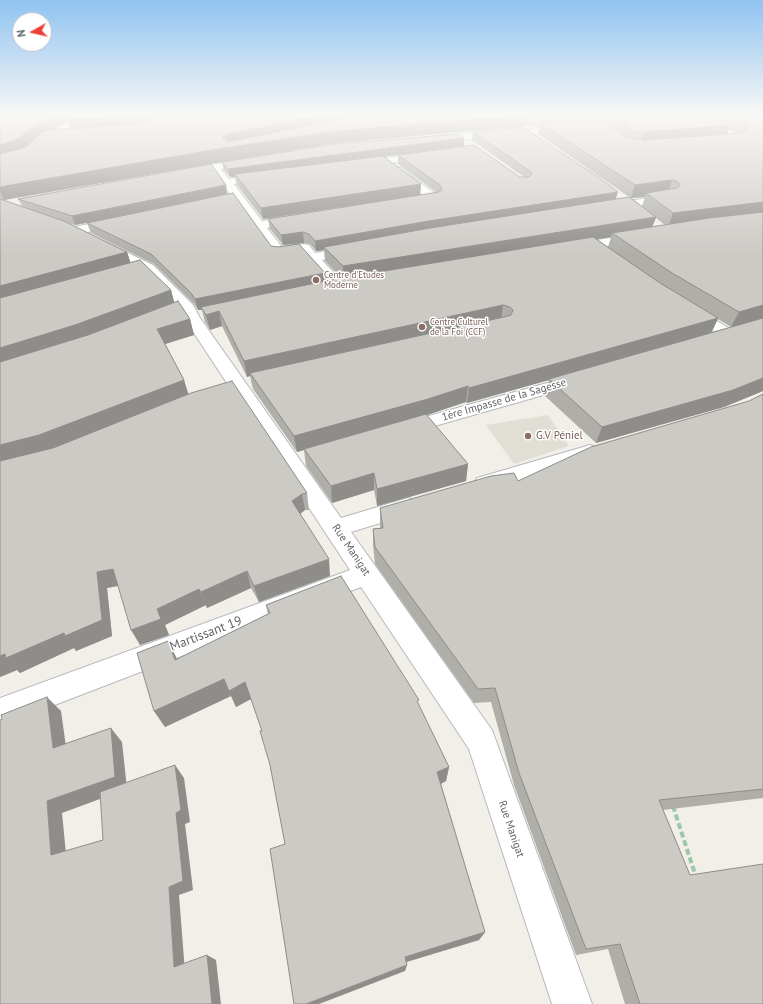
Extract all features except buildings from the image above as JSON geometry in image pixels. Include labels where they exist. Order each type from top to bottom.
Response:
[{"type":"street","points":[[176,174],[250,161]]},
{"type":"street","points":[[346,166],[385,161],[434,198],[404,203]]},
{"type":"street","points":[[215,167],[228,182],[237,197],[260,225],[279,252],[304,248],[340,288]]},
{"type":"street","points":[[228,182],[275,176]]},
{"type":"street","points":[[222,200],[237,197]]},
{"type":"street","points":[[598,210],[623,200],[668,198]]},
{"type":"street","points":[[623,200],[641,214]]},
{"type":"street","points":[[260,225],[313,217]]},
{"type":"street","name":"Rue Manigat","points":[[128,220],[63,227],[148,268],[190,314],[239,386],[298,460],[335,528],[481,741],[572,1004]]},
{"type":"street","points":[[563,250],[653,235]]},
{"type":"street","points":[[593,245],[612,258]]},
{"type":"street","points":[[312,258],[366,248]]},
{"type":"street","points":[[125,274],[148,268]]},
{"type":"street","points":[[325,291],[356,285]]},
{"type":"street","points":[[675,301],[736,333],[706,342]]},
{"type":"street","name":"1ère Impasse de la Sagesse","points":[[389,434],[593,375]]},
{"type":"street","points":[[464,490],[607,447]]},
{"type":"street","points":[[335,528],[426,501]]},
{"type":"street","name":"Martissant 19","points":[[0,712],[367,574]]},
{"type":"path","points":[[671,800],[698,880]]},
{"type":"shaded area","name":"G.V Péniel","points":[[548,415],[569,446],[514,464],[486,425]]},
{"type":"place","name":"Centre d'Etudes Moderne","points":[[316,280]]},
{"type":"place","name":"Centre Culturel de la Foi (CCF)","points":[[422,327]]},
{"type":"place","name":"G.V Péniel","points":[[528,436]]}]
